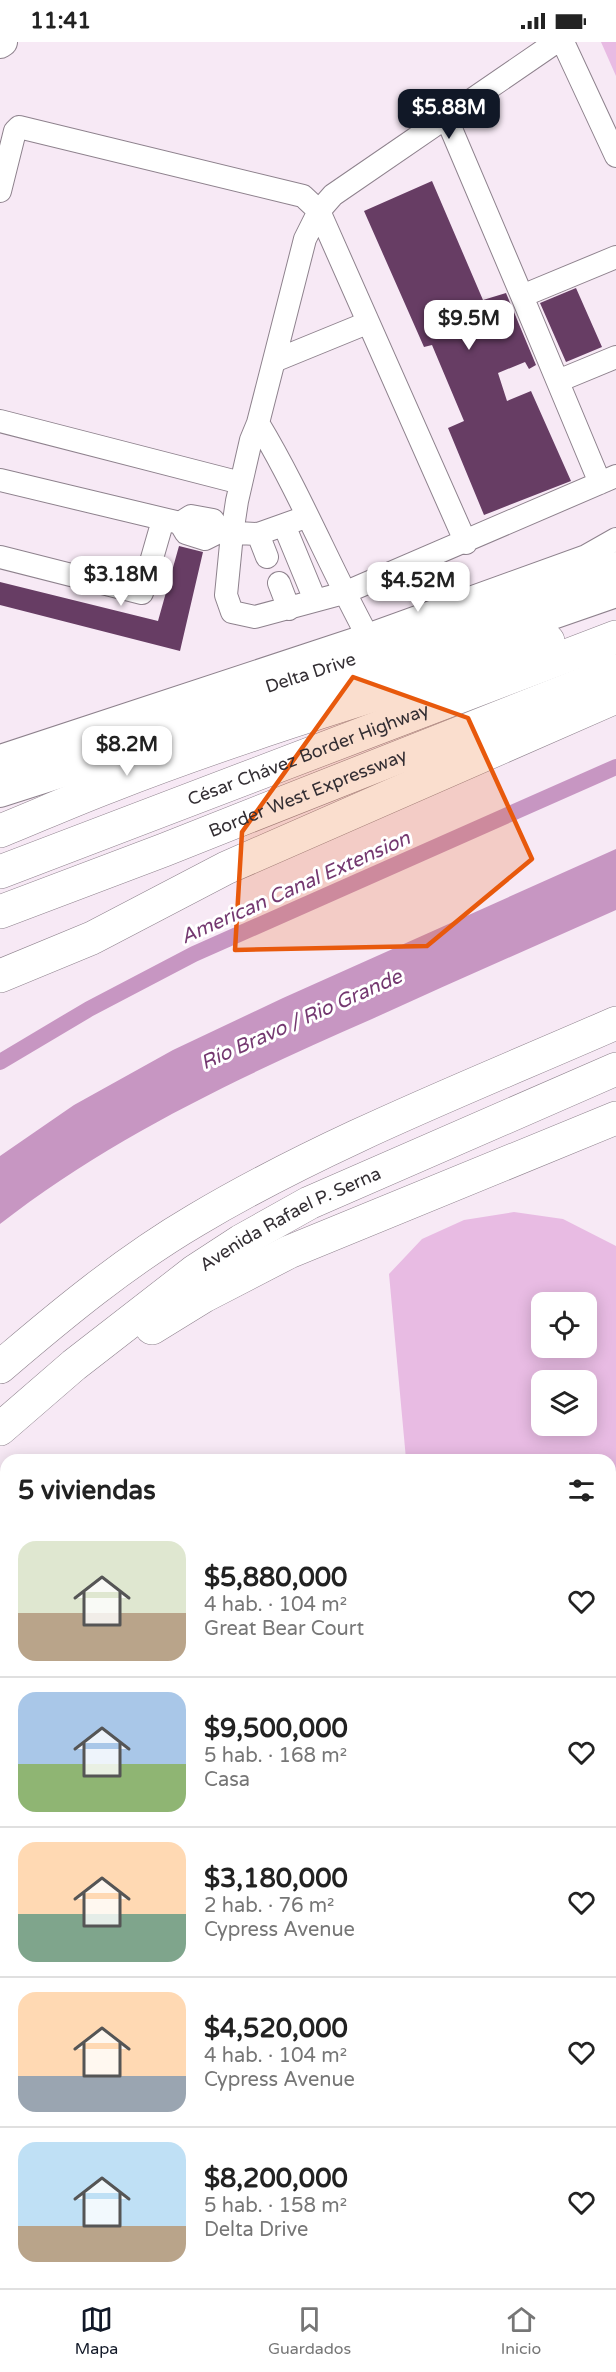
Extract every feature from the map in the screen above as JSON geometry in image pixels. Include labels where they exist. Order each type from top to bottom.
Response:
[{"type":"highway","points":[[0,831],[110,786],[256,734],[616,620]]},
{"type":"highway","name":"César Chávez Border Highway","points":[[0,872],[616,638]]},
{"type":"highway","name":"Border West Expressway","points":[[0,912],[165,850],[616,671]]},
{"type":"highway","points":[[0,976],[92,938],[226,868],[616,698]]},
{"type":"highway","points":[[0,1366],[52,1322],[133,1261],[196,1220],[274,1177],[348,1141],[616,1023]]},
{"type":"highway","name":"Avenida Rafael P. Serna","points":[[0,1429],[75,1365],[195,1271],[241,1241],[309,1203],[616,1069]]},
{"type":"highway","points":[[75,1365],[134,1338],[204,1296],[289,1252],[616,1118]]},
{"type":"main road","name":"Delta Drive","points":[[0,793],[616,566]]},
{"type":"main road","name":"Delta Drive","points":[[0,772],[503,632],[616,593]]},
{"type":"street","points":[[446,117],[558,381],[608,480],[466,543],[344,593],[255,618],[232,612],[226,595],[226,533],[251,440],[258,423],[304,239],[319,211],[333,195],[446,117],[556,42]]},
{"type":"street","points":[[563,42],[616,156]]},
{"type":"street","points":[[0,191],[15,130],[19,127],[303,196],[319,211],[466,543]]},
{"type":"street","points":[[522,296],[616,257]]},
{"type":"street","points":[[274,361],[367,323]]},
{"type":"street","points":[[558,381],[616,357]]},
{"type":"street","points":[[0,421],[241,483]]},
{"type":"street","points":[[258,423],[283,464],[306,516],[367,635]]},
{"type":"street","points":[[0,480],[171,521],[191,516],[213,520],[226,533],[258,534],[306,516]]},
{"type":"street","points":[[0,557],[142,593],[171,521]]},
{"type":"street","points":[[284,525],[315,600]]},
{"type":"street","points":[[258,534],[267,557]]},
{"type":"street","points":[[0,756],[367,635],[586,556],[616,539]]},
{"type":"street","points":[[279,583],[290,609]]},
{"type":"highlighted area","points":[[353,677],[468,718],[532,859],[427,946],[235,950],[242,832]]},
{"type":"shaded area","points":[[601,42],[616,42],[616,76]]},
{"type":"shaded area","points":[[514,1212],[563,1219],[616,1246],[616,1454],[406,1454],[389,1274],[422,1239],[464,1220]]},
{"type":"water","name":"Río Bravo / Rio Grande","points":[[616,849],[616,910],[227,1086],[133,1135],[43,1192],[0,1224],[0,1156],[74,1105],[173,1050],[283,998]]},
{"type":"building","points":[[432,181],[483,300],[506,293],[536,365],[529,369],[525,362],[498,373],[507,401],[531,391],[571,481],[484,515],[448,428],[464,421],[432,345],[424,347],[364,211]]},
{"type":"building","points":[[576,288],[602,347],[566,362],[540,303]]},
{"type":"building","points":[[179,546],[203,552],[180,651],[0,605],[0,582],[158,621]]},
{"type":"waterway","name":"American Canal Extension","points":[[0,1062],[89,1009],[194,954],[616,767]]}]
